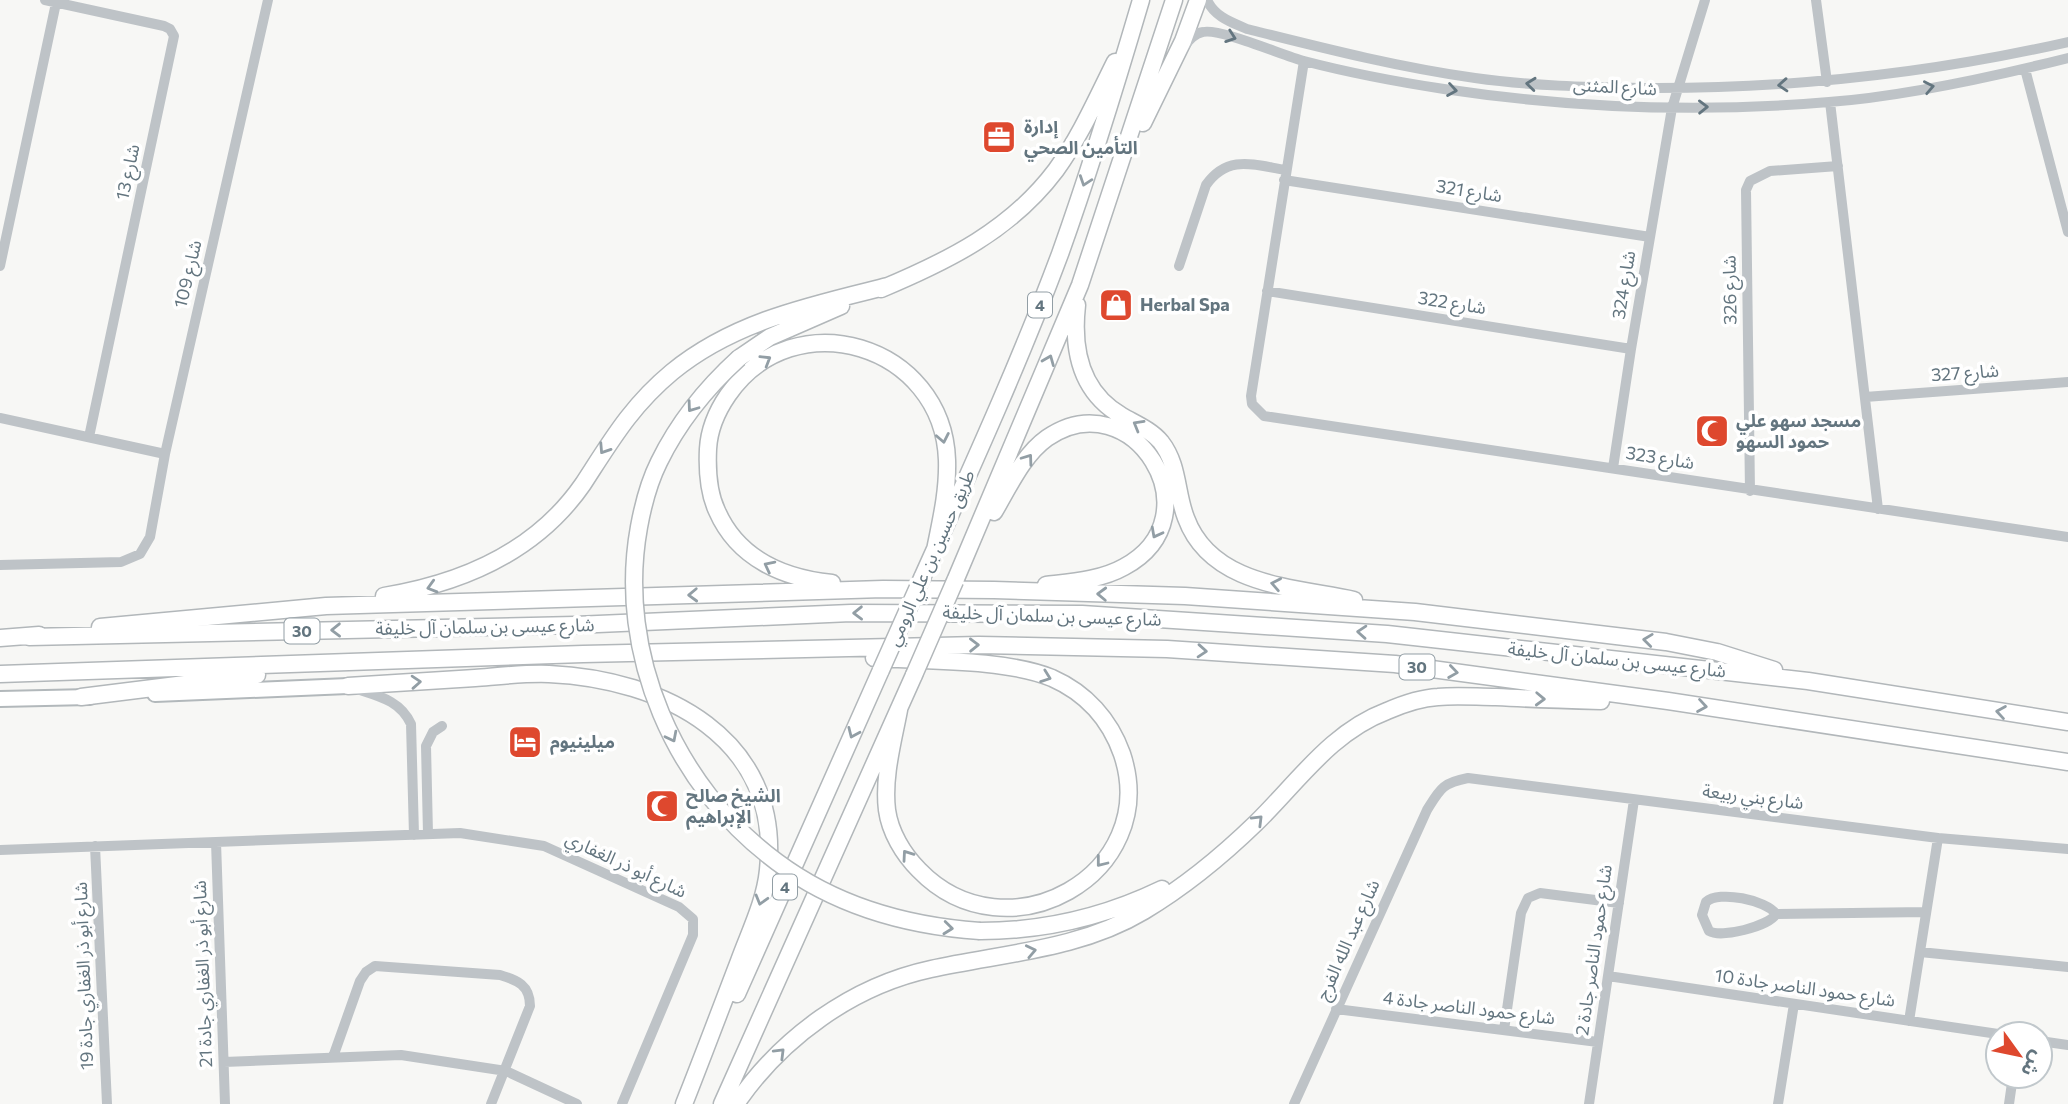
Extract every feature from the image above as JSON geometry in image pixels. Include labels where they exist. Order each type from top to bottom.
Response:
[{"type":"highway","name":"طريق حسين بن علي الرومي","points":[[686,1104],[1018,363],[1098,145],[1141,0]]},
{"type":"highway","name":"طريق حسين بن علي الرومي","points":[[722,1104],[899,710],[1080,285],[1174,0]]},
{"type":"highway","points":[[1118,176],[1175,58],[1198,0]]},
{"type":"highway","points":[[1135,22],[1083,124],[1057,168],[1032,199],[970,247],[933,267],[790,327],[762,342],[739,358],[701,395],[678,427],[655,470],[640,520],[633,580],[636,627],[642,658],[663,719],[681,755],[706,792],[742,832],[777,862],[816,887],[875,912],[934,927],[980,931],[1038,927],[1104,913],[1142,899],[1207,864]]},
{"type":"highway","points":[[1080,285],[1076,347],[1091,390],[1113,410],[1144,428],[1161,442],[1174,466],[1189,525],[1210,554],[1229,568],[1251,578],[1415,612]]},
{"type":"highway","points":[[326,606],[428,588],[474,572],[502,558],[554,518],[583,483],[607,444],[633,410],[660,383],[690,359],[726,336],[767,319],[888,286]]},
{"type":"highway","points":[[883,589],[809,580],[774,569],[747,552],[721,519],[712,500],[708,477],[711,430],[730,391],[755,367],[776,354],[798,346],[813,343],[842,344],[882,356],[912,378],[926,395],[937,416],[947,459],[944,504],[935,550]]},
{"type":"highway","points":[[965,558],[1029,456],[1056,433],[1078,426],[1102,426],[1129,435],[1147,451],[1157,464],[1162,478],[1166,506],[1160,529],[1140,555],[1127,566],[1105,574],[1051,584],[994,590]]},
{"type":"highway","points":[[29,637],[132,622],[326,606],[883,589],[994,590],[1185,596],[1415,612],[1666,642],[1717,652],[1808,681]]},
{"type":"highway","name":"شارع عيسى بن سلمان آل خليفة","points":[[29,637],[575,625],[851,613],[1069,614],[1387,634],[1808,681],[2068,722]]},
{"type":"highway","name":"30","points":[[0,638],[29,637]]},
{"type":"highway","name":"شارع عيسى بن سلمان آل خليفة","points":[[374,662],[583,654],[979,645],[1167,649],[1395,664],[1668,701],[2068,762]]},
{"type":"highway","points":[[759,651],[1005,667],[1037,673],[1065,685],[1100,713],[1115,737],[1125,765],[1127,807],[1113,846],[1093,872],[1080,883],[1056,897],[1031,906],[992,908],[966,902],[946,892],[912,863],[890,823],[886,799],[888,768],[899,710]]},
{"type":"highway","points":[[81,697],[374,662]]},
{"type":"highway","name":"30","points":[[0,674],[374,662]]},
{"type":"highway","points":[[348,687],[532,674],[583,677],[652,695],[688,710],[719,732],[734,750],[755,784],[764,812],[769,841],[768,871],[758,911],[686,1104]]},
{"type":"highway","points":[[736,1104],[797,1036],[854,997],[929,969],[1033,951],[1089,936],[1141,912],[1207,864],[1256,822],[1310,765],[1338,739],[1363,721],[1405,704],[1449,696],[1668,701]]},
{"type":"main road","points":[[0,699],[348,687]]},
{"type":"street","name":"شارع 109","points":[[0,565],[121,562],[140,554],[150,537],[165,454],[268,0]]},
{"type":"street","name":"شارع المثنى","points":[[1207,0],[1216,13],[1227,21],[1247,29],[1387,64],[1554,87],[1764,87],[1827,82],[1995,58],[2068,42]]},
{"type":"street","name":"شارع 324","points":[[1613,468],[1672,108],[1704,0]]},
{"type":"street","points":[[1816,0],[1827,82]]},
{"type":"street","name":"شارع 13","points":[[0,266],[50,1],[170,29],[174,36],[89,437]]},
{"type":"street","name":"شارع المثنى","points":[[1175,58],[1191,38],[1203,32],[1221,33],[1304,61],[1422,86],[1575,103],[1672,108],[1830,102],[1910,91],[2068,58]]},
{"type":"street","points":[[1267,291],[1304,61]]},
{"type":"street","points":[[2025,69],[2068,232]]},
{"type":"street","points":[[1830,102],[1878,509]]},
{"type":"street","name":"شارع 321","points":[[1179,266],[1206,185],[1214,174],[1230,165],[1246,163],[1285,175],[1650,237]]},
{"type":"street","name":"شارع 326","points":[[1750,491],[1746,190],[1750,181],[1770,171],[1838,166]]},
{"type":"street","name":"شارع 323","points":[[1267,291],[1251,396],[1252,404],[1264,416],[2068,537]]},
{"type":"street","name":"شارع 322","points":[[1267,291],[1631,349]]},
{"type":"street","name":"شارع 327","points":[[1865,397],[2068,382]]},
{"type":"street","points":[[0,418],[165,454]]},
{"type":"street","points":[[348,687],[387,699],[406,714],[411,724],[414,835]]},
{"type":"street","points":[[413,747],[423,735],[439,727],[429,736],[426,746],[428,834]]},
{"type":"street","name":"شارع بني ربيعة","points":[[1438,792],[1450,781],[1468,778],[1937,838],[2068,849]]},
{"type":"street","name":"شارع عبد الله الفرج","points":[[1294,1104],[1396,875],[1438,792]]},
{"type":"street","name":"شارع حمود الناصر جادة 2","points":[[1589,1104],[1634,800]]},
{"type":"street","name":"شارع أبو ذر الغفاري","points":[[0,850],[460,833],[544,846],[679,907],[693,919],[693,935],[622,1104]]},
{"type":"street","points":[[1909,1021],[1937,838]]},
{"type":"street","name":"شارع أبو ذر الغفاري جادة 21","points":[[216,842],[225,1104]]},
{"type":"street","name":"شارع أبو ذر الغفاري جادة 19","points":[[96,846],[107,1104]]},
{"type":"street","points":[[1504,1030],[1521,913],[1528,898],[1540,893],[1619,903]]},
{"type":"street","points":[[1717,897],[1759,902],[1776,914],[1762,926],[1719,934],[1709,931],[1702,915],[1706,902],[1717,897]]},
{"type":"street","points":[[1776,914],[1926,912]]},
{"type":"street","points":[[1920,952],[2068,967]]},
{"type":"street","points":[[333,1057],[360,981],[366,972],[375,966],[500,975],[525,986],[530,996],[530,1006],[491,1104]]},
{"type":"street","name":"شارع حمود الناصر جادة 10","points":[[1608,976],[1984,1032]]},
{"type":"street","points":[[1778,1104],[1794,1004]]},
{"type":"street","name":"شارع حمود الناصر جادة 4","points":[[1336,1009],[1598,1042]]},
{"type":"street","points":[[224,1062],[401,1055],[506,1071],[576,1104]]},
{"type":"place","name":"إدارة التأمين الصحي","points":[[999,137]]},
{"type":"place","name":"Herbal Spa","points":[[1116,305]]},
{"type":"place","name":"مسجد سهو علي حمود السهو","points":[[1712,431]]},
{"type":"place","name":"ميلينيوم","points":[[525,742]]},
{"type":"place","name":"الشيخ صالح الإبراهيم","points":[[662,806]]}]
